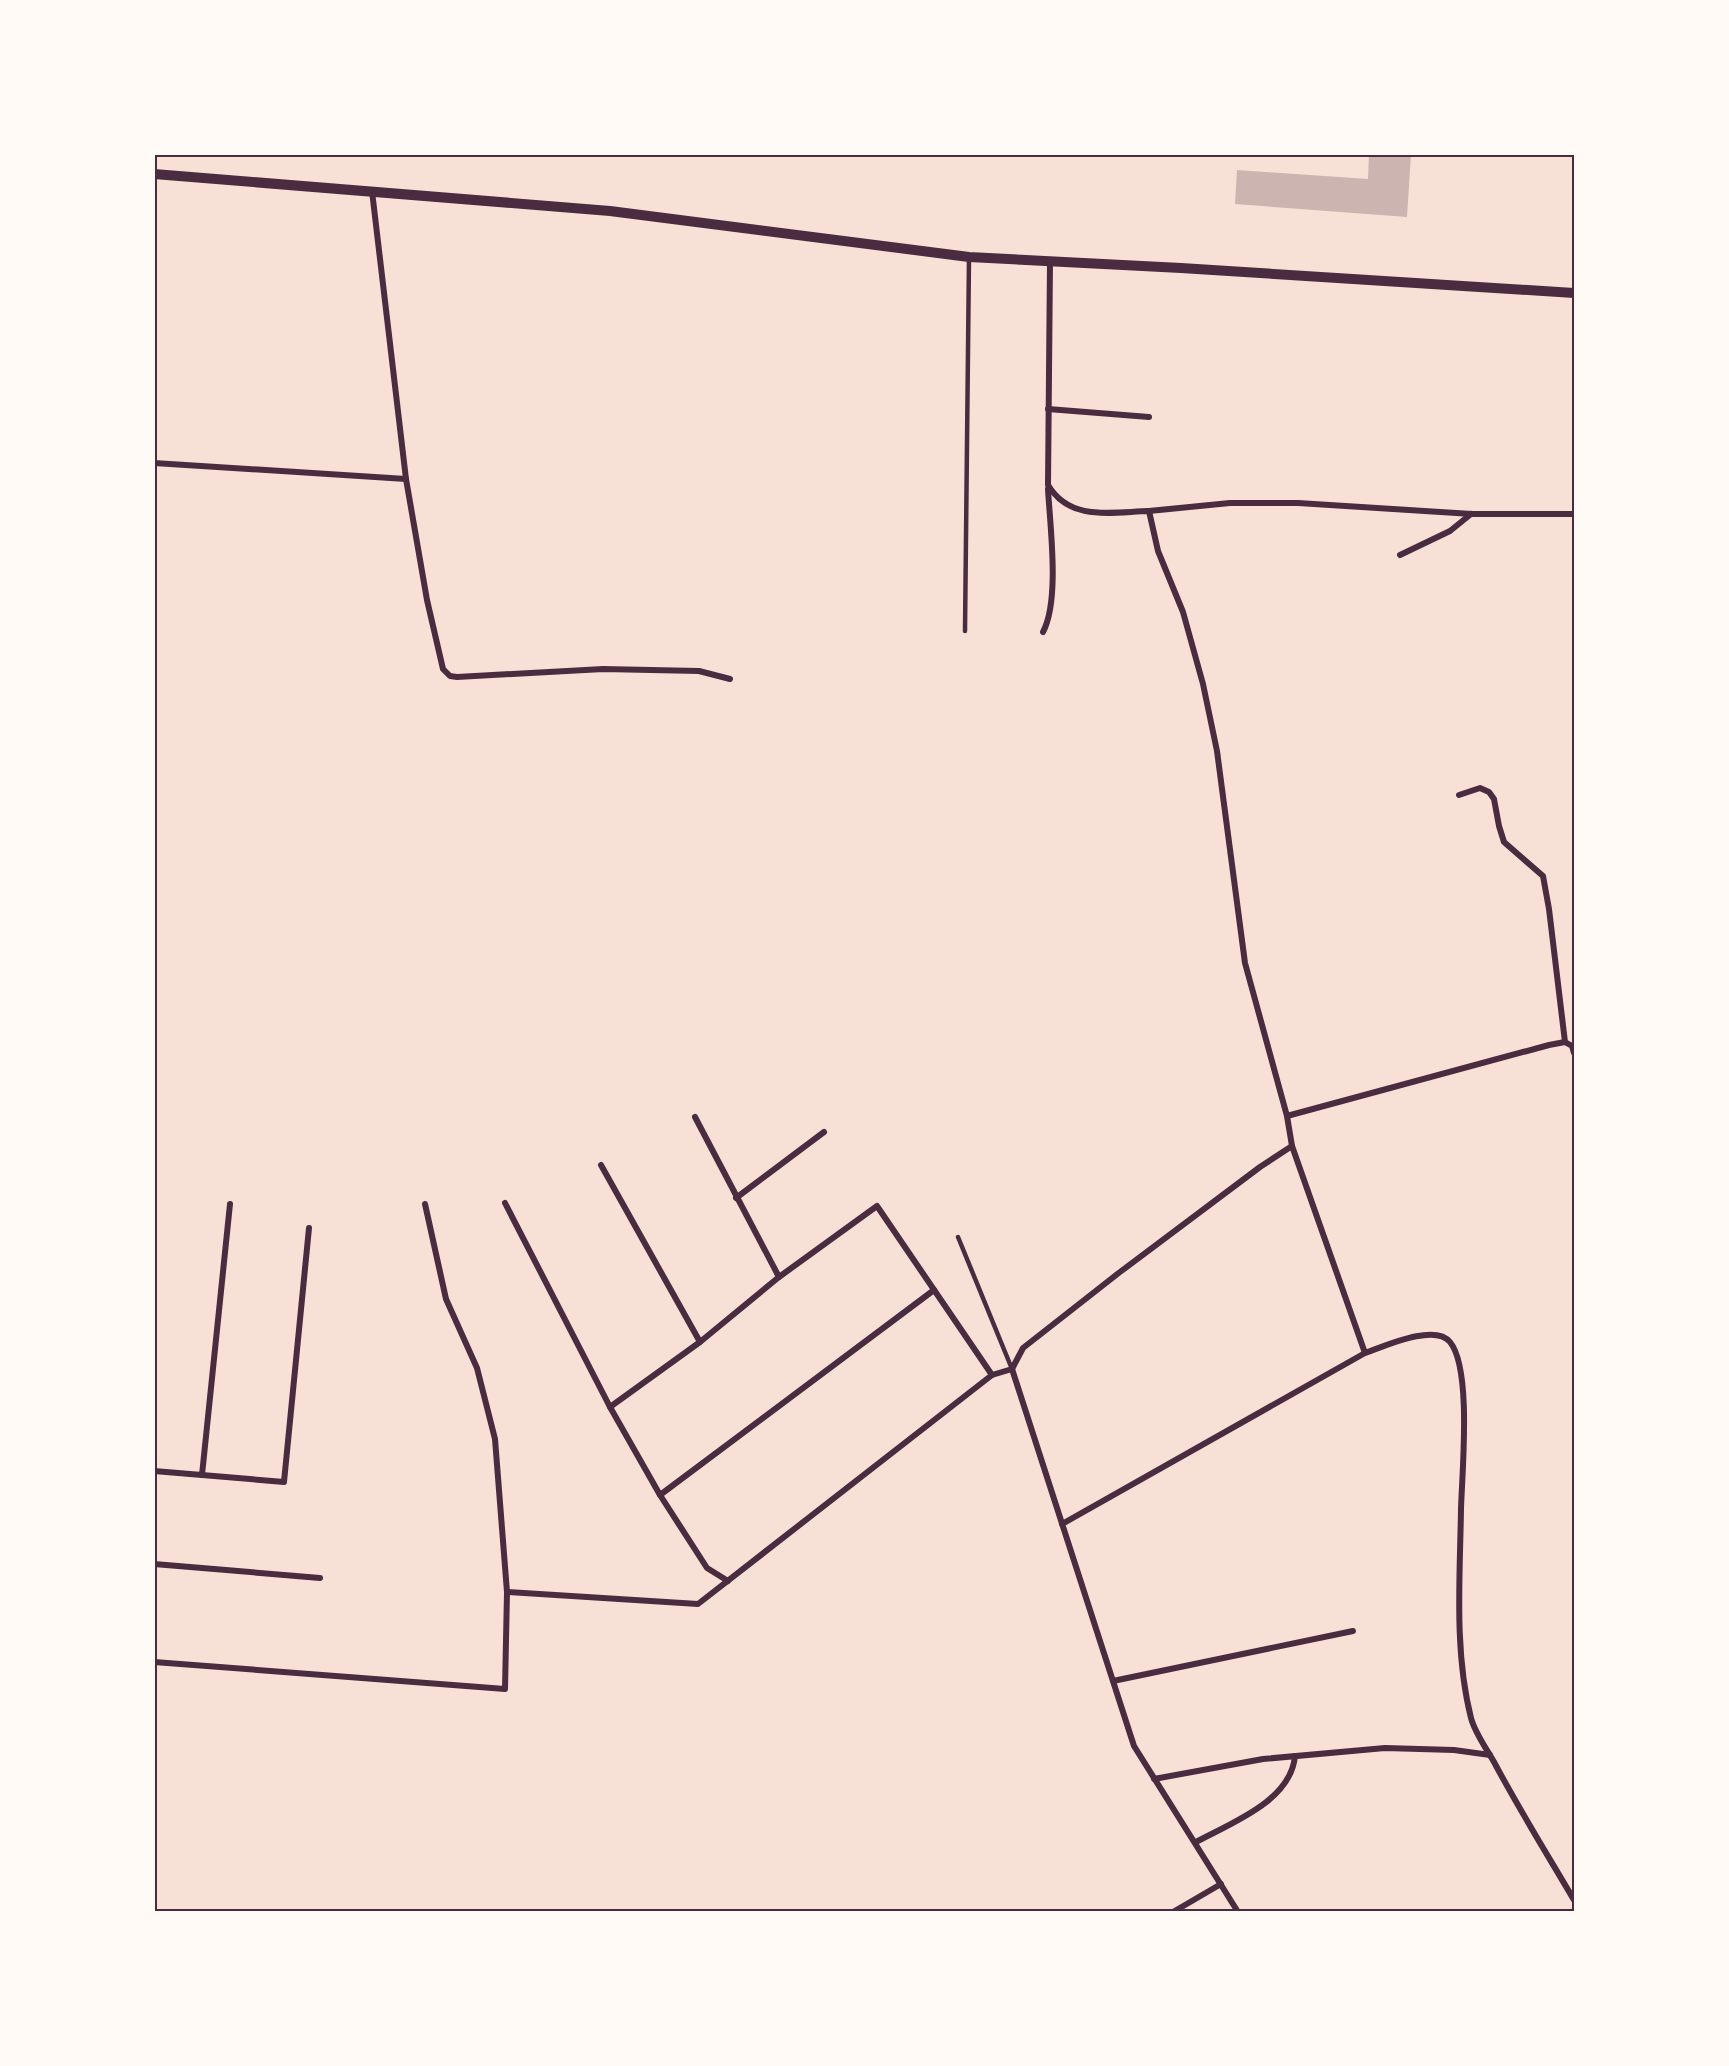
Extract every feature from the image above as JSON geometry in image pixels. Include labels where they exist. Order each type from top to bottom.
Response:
[{"type":"street","points":[[154,174],[610,211],[969,257],[1575,293]]},
{"type":"street","points":[[372,191],[406,479],[427,600],[443,669],[450,676],[603,669],[699,671],[729,679]]},
{"type":"street","points":[[1043,632],[1051,611],[1053,587],[1048,485],[1050,261]]},
{"type":"street","points":[[1048,409],[1149,417]]},
{"type":"street","points":[[154,463],[406,479]]},
{"type":"street","points":[[1048,485],[1054,496],[1067,506],[1088,513],[1149,511],[1230,503],[1298,503],[1472,514],[1575,514]]},
{"type":"street","points":[[1149,511],[1158,551],[1183,612],[1203,684],[1217,751],[1245,963],[1287,1116],[1292,1146],[1365,1353]]},
{"type":"street","points":[[1400,555],[1450,531],[1472,514]]},
{"type":"street","points":[[1459,795],[1480,788],[1489,792],[1494,799],[1504,842],[1543,876],[1565,1042]]},
{"type":"street","points":[[1287,1116],[1565,1042],[1572,1046],[1575,1053]]},
{"type":"street","points":[[695,1117],[779,1277]]},
{"type":"street","points":[[736,1198],[824,1132]]},
{"type":"street","points":[[1238,1911],[1134,1746],[1012,1369],[1023,1348],[1260,1167],[1292,1146]]},
{"type":"street","points":[[601,1165],[700,1342]]},
{"type":"street","points":[[506,1203],[610,1407],[660,1495],[707,1568],[728,1581]]},
{"type":"street","points":[[202,1475],[230,1204]]},
{"type":"street","points":[[154,1662],[505,1689],[507,1592],[495,1439],[477,1368],[446,1299],[425,1204]]},
{"type":"street","points":[[610,1407],[700,1342],[779,1277],[877,1206],[992,1375]]},
{"type":"street","points":[[154,1471],[284,1482],[309,1228]]},
{"type":"street","points":[[660,1495],[934,1290]]},
{"type":"street","points":[[1062,1524],[1365,1353],[1425,1334],[1443,1336],[1449,1340],[1456,1350],[1462,1377],[1460,1612],[1462,1663],[1471,1719],[1575,1900]]},
{"type":"street","points":[[507,1592],[699,1604],[992,1375],[1012,1369]]},
{"type":"street","points":[[154,1564],[320,1578]]},
{"type":"street","points":[[1113,1681],[1353,1630]]},
{"type":"street","points":[[1154,1779],[1263,1759],[1385,1748],[1455,1750],[1490,1755]]},
{"type":"street","points":[[1196,1842],[1263,1805],[1281,1790],[1292,1772],[1296,1756]]},
{"type":"street","points":[[1173,1911],[1221,1884]]},
{"type":"lane","points":[[965,630],[969,257]]},
{"type":"lane","points":[[958,1237],[1012,1369]]},
{"type":"building","points":[[1369,154],[1411,154],[1407,217],[1235,204],[1237,170],[1368,179]]}]
